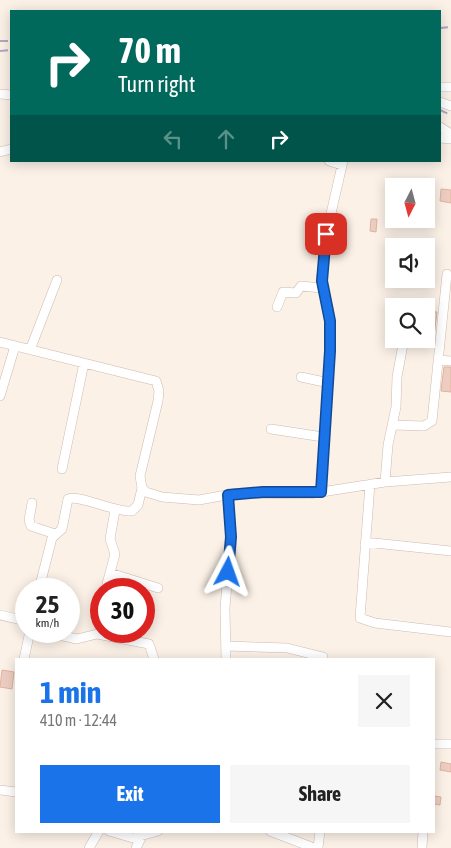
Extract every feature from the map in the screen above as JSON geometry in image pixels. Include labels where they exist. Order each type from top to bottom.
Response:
[{"type":"street","points":[[321,492],[323,437],[329,383],[330,321],[322,288],[327,230],[342,163]]},
{"type":"street","points":[[393,424],[424,426],[432,421],[447,274]]},
{"type":"street","points":[[30,350],[57,280]]},
{"type":"street","points":[[277,307],[283,292],[296,293],[299,286],[322,288]]},
{"type":"street","points":[[0,342],[151,378],[158,386],[158,401],[140,476],[142,488],[136,508],[126,512],[70,498],[62,529],[52,538],[42,578]]},
{"type":"street","points":[[0,396],[15,346]]},
{"type":"street","points":[[385,482],[388,445],[393,424],[403,348]]},
{"type":"street","points":[[438,360],[451,361]]},
{"type":"street","points":[[62,469],[84,363]]},
{"type":"street","points":[[301,377],[329,383]]},
{"type":"street","points":[[271,429],[323,437]]},
{"type":"street","points":[[142,488],[153,495],[185,501],[257,492],[321,492],[385,482],[451,477]]},
{"type":"street","points":[[370,484],[360,618],[375,624],[451,632]]},
{"type":"street","points":[[226,658],[225,608],[231,537],[228,495]]},
{"type":"street","points":[[32,503],[29,520],[31,526],[55,534]]},
{"type":"street","points":[[109,578],[114,554],[110,539],[115,510]]},
{"type":"street","points":[[365,542],[451,551]]},
{"type":"street","points":[[110,574],[158,588]]},
{"type":"street","points":[[0,615],[15,618]]},
{"type":"street","points":[[80,640],[92,634],[138,640],[149,644],[154,658]]},
{"type":"street","points":[[24,658],[27,643]]},
{"type":"street","points":[[226,646],[287,648],[322,658]]},
{"type":"street","points":[[435,744],[451,744]]},
{"type":"street","points":[[0,790],[15,792]]},
{"type":"street","points":[[89,848],[97,833]]},
{"type":"street","points":[[115,833],[126,837],[140,838],[153,833]]},
{"type":"street","points":[[275,833],[316,848],[320,833]]},
{"type":"street","points":[[422,848],[423,833]]},
{"type":"street","points":[[136,848],[140,838]]},
{"type":"building","points":[[441,189],[451,190],[451,203],[440,201]]},
{"type":"building","points":[[371,219],[377,219],[376,232],[370,231]]},
{"type":"building","points":[[435,312],[437,312],[435,328]]},
{"type":"building","points":[[444,367],[451,367],[451,392],[441,391]]},
{"type":"building","points":[[2,670],[14,672],[12,689],[0,687]]},
{"type":"building","points":[[441,762],[451,764],[451,772],[440,770]]},
{"type":"building","points":[[435,796],[441,797],[440,805],[435,804]]},
{"type":"railway","points":[[441,28],[451,27]]},
{"type":"railway","points":[[0,41],[10,41]]},
{"type":"railway","points":[[0,51],[10,50]]},
{"type":"railway","points":[[441,110],[451,115]]},
{"type":"route","points":[[228,572],[231,537],[228,495],[263,492],[309,494],[321,492],[322,446],[329,388],[330,351],[329,311],[322,288],[326,234]]}]
